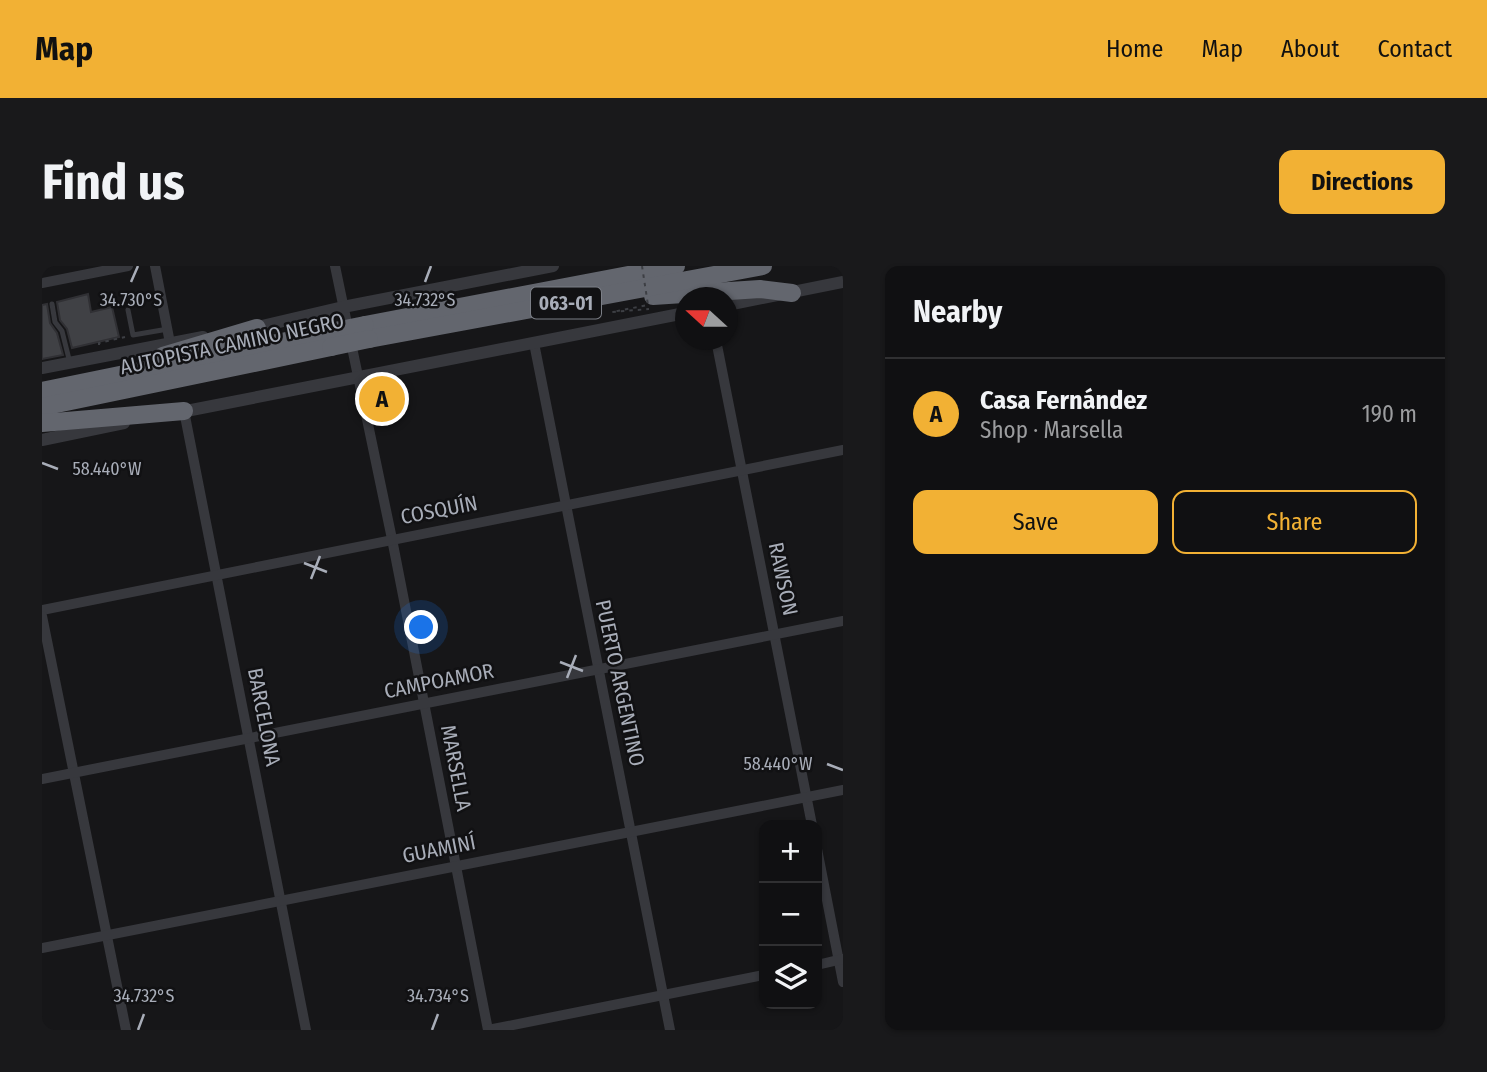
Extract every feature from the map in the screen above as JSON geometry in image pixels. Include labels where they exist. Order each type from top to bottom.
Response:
[{"type":"highway","points":[[523,294],[642,266]]},
{"type":"highway","name":"AUTOPISTA CAMINO NEGRO","points":[[367,332],[523,294],[676,266]]},
{"type":"highway","name":"AUTOPISTA CAMINO NEGRO","points":[[42,389],[367,332],[579,300],[763,266]]},
{"type":"highway","points":[[579,300],[760,289],[792,293]]},
{"type":"highway","points":[[42,389],[257,328]]},
{"type":"highway","name":"AUTOPISTA CAMINO NEGRO","points":[[42,407],[330,339]]},
{"type":"highway","points":[[42,423],[184,411]]},
{"type":"street","points":[[42,283],[128,266]]},
{"type":"street","points":[[156,266],[170,343]]},
{"type":"street","name":"MARSELLA","points":[[335,266],[392,539],[488,1030]]},
{"type":"street","points":[[42,368],[257,328],[518,269],[553,266]]},
{"type":"street","points":[[738,303],[843,282]]},
{"type":"street","points":[[42,440],[675,315]]},
{"type":"street","name":"PUERTO ARGENTINO","points":[[534,343],[670,1030]]},
{"type":"street","name":"RAWSON","points":[[718,350],[811,820]]},
{"type":"street","name":"BARCELONA","points":[[184,411],[306,1030]]},
{"type":"street","name":"COSQUÍN","points":[[42,610],[843,450]]},
{"type":"street","points":[[42,616],[126,1030]]},
{"type":"street","name":"CAMPOAMOR","points":[[42,779],[843,621]]},
{"type":"street","name":"GUAMINÍ","points":[[42,948],[843,790]]},
{"type":"street","points":[[822,872],[841,960],[843,982]]},
{"type":"street","points":[[822,964],[841,960]]},
{"type":"street","points":[[488,1030],[759,976]]},
{"type":"lane","points":[[52,304],[55,322],[62,331],[70,363]]},
{"type":"lane","points":[[128,310],[133,335],[168,329]]},
{"type":"path","points":[[642,266],[648,304],[612,312],[649,310]]},
{"type":"path","points":[[101,350],[99,343],[133,335]]},
{"type":"building","points":[[88,294],[91,312],[112,307],[119,337],[72,348],[67,329],[60,320],[57,302]]},
{"type":"building","points":[[47,304],[50,323],[57,333],[63,355],[42,359],[42,305]]},
{"type":"building","points":[[388,385],[393,410],[375,413],[371,389]]},
{"type":"place","name":"Casa Fernández","points":[[382,399]]}]
